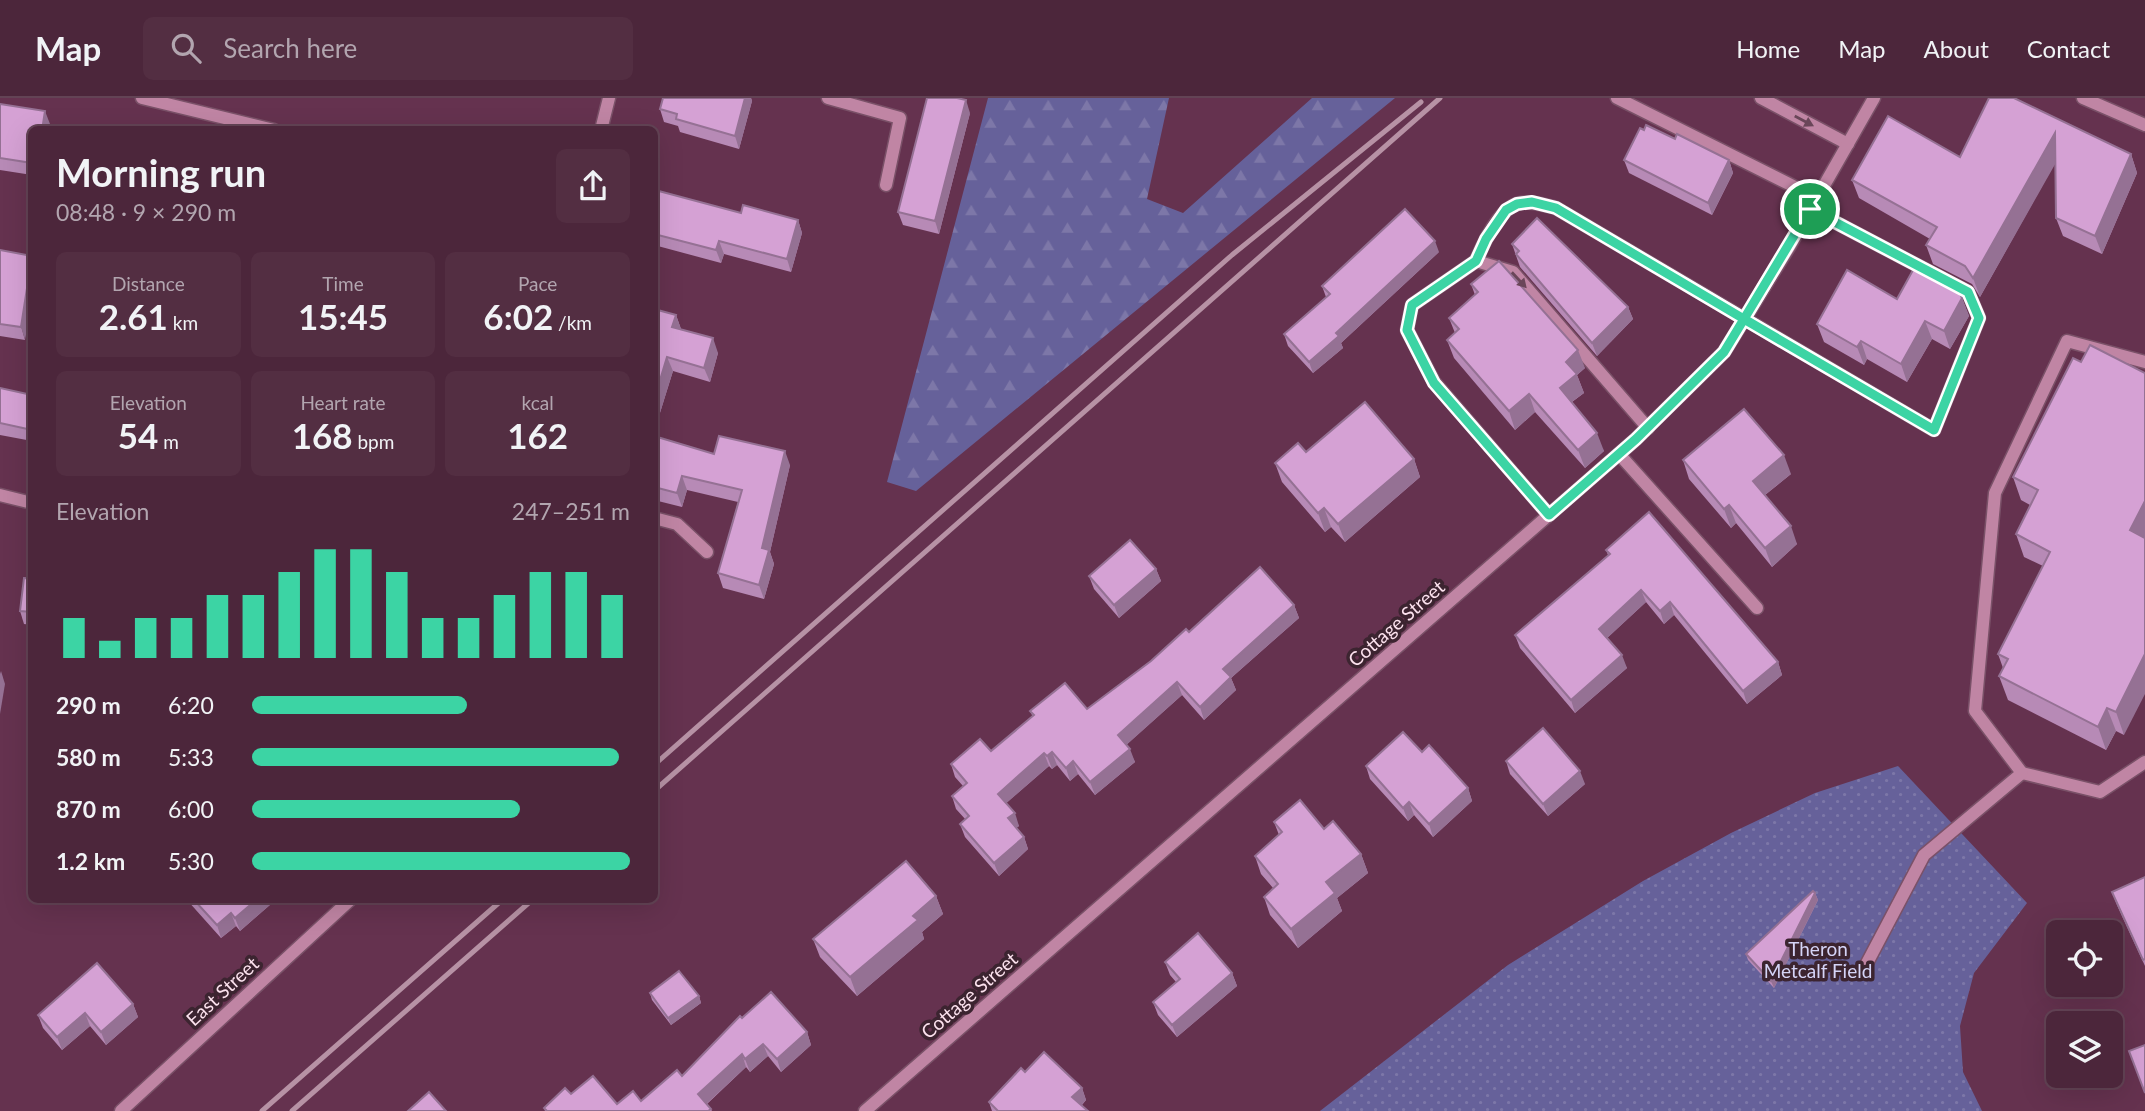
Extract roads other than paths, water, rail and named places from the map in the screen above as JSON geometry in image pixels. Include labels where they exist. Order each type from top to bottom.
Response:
[{"type":"street","points":[[142,98],[258,126]]},
{"type":"street","points":[[602,126],[609,98]]},
{"type":"street","points":[[828,98],[900,118],[886,185]]},
{"type":"street","points":[[1549,515],[1434,383],[1407,330],[1412,305],[1476,261],[1486,239],[1506,210],[1517,204],[1532,202],[1556,208],[1934,430],[1979,318],[1968,292],[1617,98]]},
{"type":"street","points":[[1761,98],[1848,144]]},
{"type":"street","name":"Cottage Street","points":[[874,1108],[1619,454],[1724,352],[1874,98]]},
{"type":"street","points":[[2083,98],[2145,125]]},
{"type":"street","points":[[1476,261],[1513,272],[1647,428]]},
{"type":"street","points":[[2145,362],[2067,341],[1995,493],[1975,710],[2022,773],[2100,792],[2145,762]]},
{"type":"street","points":[[1619,454],[1757,608]]},
{"type":"street","points":[[0,495],[28,502]]},
{"type":"street","points":[[658,519],[677,524],[707,552]]},
{"type":"street","points":[[1866,965],[1924,855],[2022,773]]},
{"type":"street","name":"East Street","points":[[121,1111],[347,903]]},
{"type":"railway","points":[[658,787],[1440,98]]},
{"type":"railway","points":[[658,761],[1232,255],[1421,102]]},
{"type":"railway","points":[[262,1111],[499,903]]},
{"type":"railway","points":[[292,1111],[529,903]]},
{"type":"park label","name":"Theron Metcalf Field","points":[[1818,959]]}]
